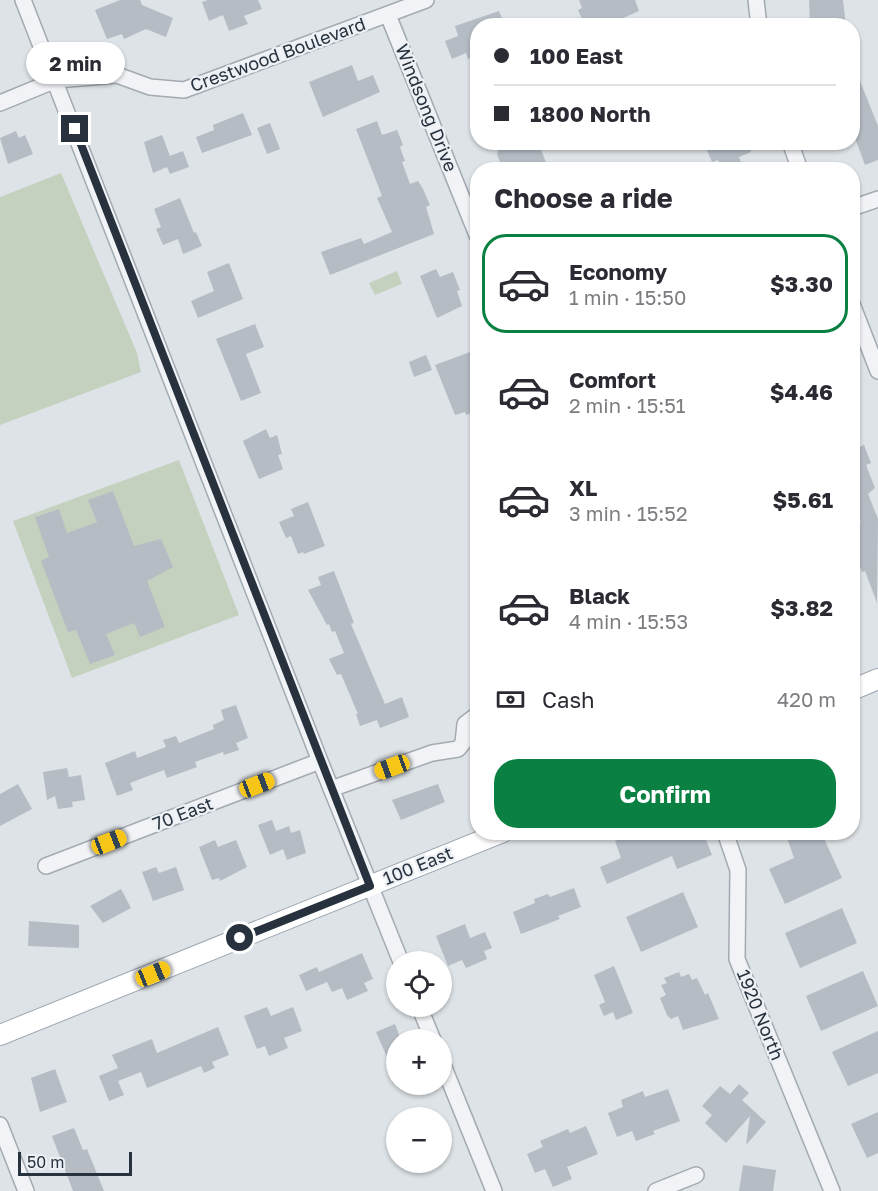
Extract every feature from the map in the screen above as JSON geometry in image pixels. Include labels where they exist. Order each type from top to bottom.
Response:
[{"type":"main road","points":[[860,687],[878,680]]},
{"type":"main road","name":"100 East","points":[[0,1035],[483,840]]},
{"type":"street","points":[[24,0],[320,761],[397,951]]},
{"type":"street","name":"Crestwood Boulevard","points":[[0,103],[56,80],[117,75],[150,87],[184,90],[426,0]]},
{"type":"street","points":[[756,0],[758,18]]},
{"type":"street","name":"Windsong Drive","points":[[388,15],[470,218]]},
{"type":"street","points":[[860,205],[878,199]]},
{"type":"street","points":[[860,325],[878,371]]},
{"type":"street","points":[[331,789],[432,753],[458,749],[463,743],[465,724],[470,720]]},
{"type":"street","name":"70 East","points":[[46,866],[320,761]]},
{"type":"street","name":"1920 North","points":[[728,840],[738,870],[737,959],[832,1191]]},
{"type":"street","points":[[452,1087],[494,1191]]},
{"type":"street","points":[[0,1125],[7,1166],[26,1191]]},
{"type":"street","points":[[656,1191],[696,1175]]},
{"type":"green space","points":[[61,173],[137,353],[141,372],[0,425],[0,197]]},
{"type":"green space","points":[[397,271],[402,284],[375,295],[369,283]]},
{"type":"green space","points":[[179,460],[239,615],[72,678],[13,521]]},
{"type":"building","points":[[120,0],[140,0],[142,5],[173,18],[166,37],[146,29],[124,39],[122,34],[107,39],[95,10]]},
{"type":"building","points":[[258,0],[262,9],[244,16],[248,24],[229,31],[223,15],[209,21],[202,2]]},
{"type":"building","points":[[579,0],[635,0],[639,11],[623,18],[582,18],[578,10],[582,8]]},
{"type":"building","points":[[809,0],[843,0],[845,18],[810,18]]},
{"type":"building","points":[[499,11],[502,18],[478,18]]},
{"type":"building","points":[[470,21],[470,58],[468,59],[466,53],[452,59],[445,41],[458,36],[455,26]]},
{"type":"building","points":[[352,65],[358,81],[373,75],[380,92],[323,117],[309,82]]},
{"type":"building","points":[[860,81],[878,126],[878,160],[865,165],[859,150]]},
{"type":"building","points":[[243,113],[252,135],[202,153],[196,137],[214,130],[213,125]]},
{"type":"building","points":[[377,121],[382,135],[397,130],[403,145],[400,147],[405,161],[402,162],[410,184],[418,181],[423,189],[430,205],[426,207],[434,234],[330,275],[321,252],[361,238],[364,244],[392,232],[377,198],[382,196],[356,129]]},
{"type":"building","points":[[270,123],[280,149],[267,154],[257,128]]},
{"type":"building","points":[[16,131],[19,138],[25,135],[33,154],[8,164],[0,138]]},
{"type":"building","points":[[162,135],[170,156],[183,151],[189,167],[170,174],[167,167],[153,173],[144,142]]},
{"type":"building","points":[[499,150],[541,150],[546,162],[500,162],[497,154]]},
{"type":"building","points":[[707,150],[750,150],[751,152],[739,157],[741,162],[719,162],[718,160],[712,162]]},
{"type":"building","points":[[180,198],[194,233],[196,232],[202,246],[183,254],[178,239],[163,245],[156,229],[161,227],[154,209]]},
{"type":"building","points":[[229,263],[243,299],[198,318],[191,301],[214,291],[207,272]]},
{"type":"building","points":[[436,269],[440,277],[453,272],[460,290],[457,291],[462,306],[437,318],[420,276]]},
{"type":"building","points":[[255,324],[264,347],[246,354],[261,393],[241,401],[216,339]]},
{"type":"building","points":[[470,352],[470,414],[466,415],[465,412],[455,415],[435,365]]},
{"type":"building","points":[[426,355],[432,370],[414,377],[409,362]]},
{"type":"building","points":[[266,429],[270,438],[277,435],[282,454],[278,455],[283,469],[259,479],[243,441]]},
{"type":"building","points":[[864,445],[871,463],[866,465],[875,488],[868,494],[878,519],[877,603],[865,571],[862,572],[860,567],[860,447]]},
{"type":"building","points":[[113,491],[134,546],[161,539],[173,567],[147,581],[165,627],[140,637],[134,623],[106,634],[115,655],[90,664],[76,630],[68,632],[41,561],[49,557],[35,517],[59,509],[67,533],[97,522],[88,500]]},
{"type":"building","points":[[308,502],[325,546],[298,554],[291,536],[286,538],[279,522],[294,516],[291,509]]},
{"type":"building","points":[[334,571],[354,623],[351,624],[385,704],[402,697],[409,717],[380,728],[377,720],[360,726],[356,714],[358,714],[341,674],[337,675],[329,659],[344,653],[335,631],[332,632],[329,624],[327,625],[308,590],[321,585],[318,577]]},
{"type":"building","points":[[236,705],[248,738],[236,743],[239,750],[224,755],[223,752],[195,762],[197,767],[167,778],[164,770],[130,783],[133,790],[117,796],[105,763],[135,751],[137,758],[166,747],[163,740],[176,736],[179,743],[214,729],[213,725],[224,720],[221,710]]},
{"type":"building","points":[[67,768],[69,777],[81,775],[85,800],[72,802],[73,807],[58,809],[55,796],[47,800],[43,772]]},
{"type":"building","points":[[18,784],[32,809],[0,826],[0,794]]},
{"type":"building","points":[[438,784],[445,802],[401,820],[392,800]]},
{"type":"building","points":[[272,820],[276,831],[289,826],[291,833],[300,830],[306,853],[287,860],[283,849],[270,855],[258,825]]},
{"type":"building","points":[[215,840],[218,847],[236,840],[247,867],[220,881],[219,878],[212,880],[199,847]]},
{"type":"building","points":[[706,840],[712,855],[677,869],[672,856],[607,884],[600,867],[621,858],[615,841]]},
{"type":"building","points":[[788,840],[825,840],[842,878],[785,904],[769,869],[794,858]]},
{"type":"building","points":[[156,867],[159,873],[176,867],[184,890],[153,901],[142,872]]},
{"type":"building","points":[[574,888],[581,907],[558,916],[560,919],[521,934],[513,912],[535,903],[534,899],[548,894],[550,897]]},
{"type":"building","points":[[121,889],[131,908],[103,923],[90,906]]},
{"type":"building","points":[[683,892],[698,927],[641,952],[626,917]]},
{"type":"building","points":[[842,908],[857,943],[800,968],[785,933]]},
{"type":"building","points":[[29,921],[79,925],[79,948],[28,946]]},
{"type":"building","points":[[465,924],[470,938],[485,932],[492,948],[484,951],[487,959],[466,968],[462,960],[452,964],[452,951],[442,951],[436,936]]},
{"type":"building","points":[[362,953],[373,979],[364,983],[368,991],[347,1000],[342,988],[332,992],[327,982],[306,991],[299,975],[317,967],[319,972]]},
{"type":"building","points":[[614,966],[633,1013],[616,1020],[613,1012],[604,1016],[599,1005],[605,1002],[594,975]]},
{"type":"building","points":[[863,971],[878,1006],[821,1031],[806,996]]},
{"type":"building","points":[[679,972],[681,977],[689,974],[692,980],[697,978],[705,995],[708,993],[719,1019],[683,1030],[678,1016],[671,1019],[667,1015],[660,998],[666,995],[661,985],[667,983],[664,978]]},
{"type":"building","points":[[267,1007],[271,1016],[293,1007],[302,1031],[284,1038],[288,1048],[269,1056],[265,1046],[257,1049],[244,1016]]},
{"type":"building","points":[[395,1024],[397,1029],[386,1029],[386,1055],[376,1032]]},
{"type":"building","points":[[218,1027],[229,1055],[212,1062],[215,1068],[204,1073],[201,1066],[147,1088],[141,1072],[118,1081],[124,1095],[109,1101],[99,1076],[118,1068],[112,1055],[152,1039],[157,1053]]},
{"type":"building","points":[[878,1031],[878,1073],[848,1086],[832,1052]]},
{"type":"building","points":[[55,1069],[67,1102],[40,1112],[31,1078]]},
{"type":"building","points":[[739,1084],[749,1093],[742,1100],[766,1122],[746,1145],[750,1116],[726,1143],[705,1123],[712,1115],[702,1106],[720,1086],[730,1094]]},
{"type":"building","points":[[668,1089],[680,1121],[653,1131],[655,1134],[636,1141],[632,1131],[617,1137],[608,1113],[623,1107],[621,1100],[643,1091],[645,1097]]},
{"type":"building","points":[[878,1112],[878,1153],[867,1158],[851,1124]]},
{"type":"building","points":[[586,1126],[598,1154],[567,1167],[572,1179],[553,1187],[545,1169],[535,1173],[527,1154],[543,1147],[540,1141],[568,1129],[570,1133]]},
{"type":"building","points":[[74,1128],[83,1150],[87,1149],[104,1191],[73,1191],[52,1136]]},
{"type":"building","points":[[743,1165],[776,1170],[773,1191],[739,1191]]},
{"type":"route","points":[[75,129],[370,886],[240,938]]}]
